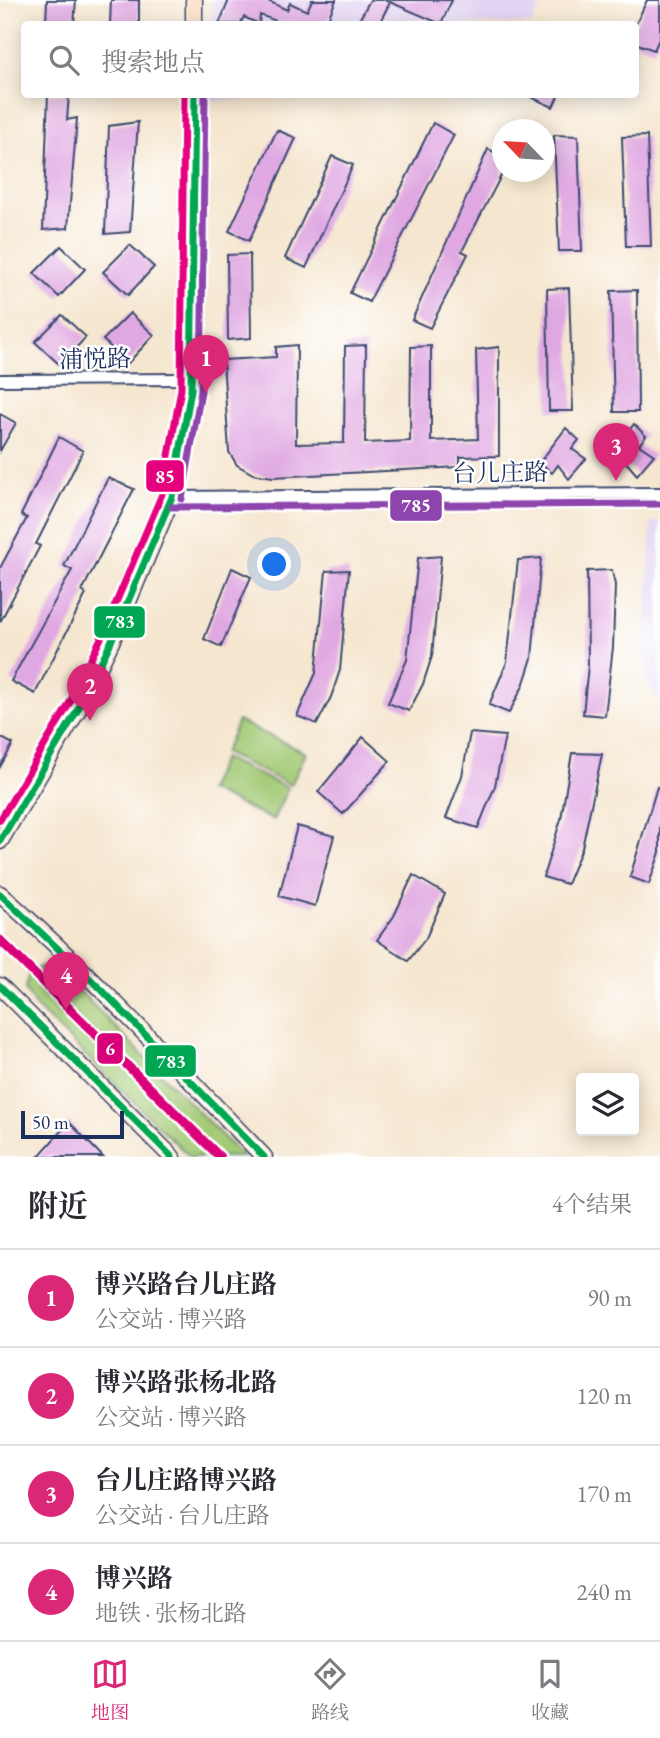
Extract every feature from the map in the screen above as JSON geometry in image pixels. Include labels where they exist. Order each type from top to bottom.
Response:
[{"type":"street","points":[[194,0],[194,21]]},
{"type":"street","points":[[0,841],[77,711],[111,642],[172,497],[191,390],[195,98]]},
{"type":"street","name":"浦悦路","points":[[0,380],[190,379]]},
{"type":"street","name":"台儿庄路","points":[[172,497],[660,493]]},
{"type":"street","points":[[0,894],[138,1026],[264,1157]]},
{"type":"street","points":[[0,986],[172,1157]]},
{"type":"shaded area","points":[[212,0],[543,0],[533,21],[211,21]]},
{"type":"shaded area","points":[[210,98],[274,98],[210,101]]},
{"type":"shaded area","points":[[651,522],[660,522],[660,701],[644,679]]},
{"type":"green space","points":[[238,721],[306,753],[291,785],[224,753]]},
{"type":"green space","points":[[223,758],[288,788],[273,820],[208,790]]},
{"type":"green space","points":[[42,966],[56,967],[243,1157],[190,1157],[34,1005],[25,989],[29,973]]},
{"type":"building","points":[[47,0],[76,0],[74,21],[46,21]]},
{"type":"building","points":[[111,0],[139,0],[139,21],[110,21]]},
{"type":"building","points":[[229,0],[266,0],[287,10],[290,3],[307,11],[312,0],[336,0],[327,21],[277,21],[260,15],[259,21],[244,17],[242,21],[220,21]]},
{"type":"building","points":[[370,0],[452,0],[442,21],[434,21],[390,2],[380,21],[359,21]]},
{"type":"building","points":[[647,0],[660,0],[660,37],[654,50],[639,44],[637,21]]},
{"type":"building","points":[[48,98],[69,98],[67,120],[77,118],[68,228],[43,230]]},
{"type":"building","points":[[533,98],[557,98],[553,107]]},
{"type":"building","points":[[138,122],[130,232],[105,234],[109,126]]},
{"type":"building","points":[[433,123],[454,135],[369,302],[350,293]]},
{"type":"building","points":[[277,130],[296,138],[249,241],[229,231]]},
{"type":"building","points":[[555,135],[578,136],[582,251],[559,251]]},
{"type":"building","points":[[647,136],[651,246],[626,246],[622,137]]},
{"type":"building","points":[[488,149],[492,151],[492,182],[498,182],[462,251],[468,254],[430,328],[412,320]]},
{"type":"building","points":[[332,156],[353,165],[306,268],[285,258]]},
{"type":"building","points":[[130,245],[154,267],[128,295],[103,272]]},
{"type":"building","points":[[61,246],[85,269],[59,297],[34,273]]},
{"type":"building","points":[[250,254],[251,338],[228,340],[227,255]]},
{"type":"building","points":[[569,288],[573,411],[549,411],[547,289]]},
{"type":"building","points":[[637,290],[638,412],[614,412],[611,291]]},
{"type":"building","points":[[130,313],[154,335],[128,363],[103,340]]},
{"type":"building","points":[[62,315],[86,337],[60,365],[35,342]]},
{"type":"building","points":[[297,345],[296,444],[344,443],[345,346],[366,345],[365,443],[410,441],[411,347],[431,346],[431,441],[478,439],[476,350],[499,347],[499,456],[460,457],[460,467],[273,477],[253,474],[237,465],[229,452],[223,360],[276,357],[276,347]]},
{"type":"building","points":[[0,414],[16,423],[0,451]]},
{"type":"building","points":[[634,424],[646,436],[639,445],[654,455],[637,475],[625,461],[619,469],[608,458]]},
{"type":"building","points":[[566,428],[579,440],[572,449],[586,459],[569,479],[558,465],[552,473],[540,462]]},
{"type":"building","points":[[59,437],[83,451],[36,544],[40,546],[0,622],[0,568],[27,518],[21,515]]},
{"type":"building","points":[[108,478],[134,489],[82,591],[86,594],[35,694],[11,681],[72,570],[64,566]]},
{"type":"building","points":[[441,556],[432,656],[423,684],[409,711],[388,703],[407,660],[418,558]]},
{"type":"building","points":[[541,558],[532,658],[523,686],[509,713],[489,705],[507,662],[518,560]]},
{"type":"building","points":[[232,568],[251,577],[221,647],[204,639]]},
{"type":"building","points":[[349,570],[340,670],[331,697],[317,724],[297,716],[316,673],[326,571]]},
{"type":"building","points":[[612,570],[615,585],[613,647],[605,716],[583,714],[588,665],[587,571]]},
{"type":"building","points":[[470,733],[505,736],[495,786],[478,828],[446,818],[462,776]]},
{"type":"building","points":[[0,737],[13,744],[0,767]]},
{"type":"building","points":[[363,737],[390,761],[343,814],[318,792]]},
{"type":"building","points":[[572,753],[602,754],[582,848],[567,884],[543,877],[561,819]]},
{"type":"building","points":[[657,787],[660,788],[660,852],[649,884],[630,877]]},
{"type":"building","points":[[297,826],[334,836],[315,906],[279,896]]},
{"type":"building","points":[[413,875],[445,894],[426,938],[408,961],[377,940],[394,916]]},
{"type":"building","points":[[69,1122],[103,1157],[38,1157]]},
{"type":"transit line","name":"85","points":[[0,820],[68,706],[101,638],[162,494],[181,389],[184,98]]},
{"type":"transit line","name":"783","points":[[0,841],[77,711],[111,642],[172,497],[191,390],[195,98]]},
{"type":"transit line","name":"785","points":[[182,499],[201,391],[205,98]]},
{"type":"transit line","name":"785","points":[[172,507],[660,504]]},
{"type":"transit line","name":"783","points":[[0,894],[102,990],[264,1157]]},
{"type":"transit line","name":"6","points":[[0,940],[220,1157]]},
{"type":"transit line","name":"783","points":[[0,986],[172,1157]]},
{"type":"place","name":"博兴路台儿庄路","points":[[206,393]]},
{"type":"place","name":"台儿庄路博兴路","points":[[616,481]]},
{"type":"place","name":"博兴路张杨北路","points":[[90,721]]},
{"type":"place","name":"博兴路","points":[[66,1010]]}]
